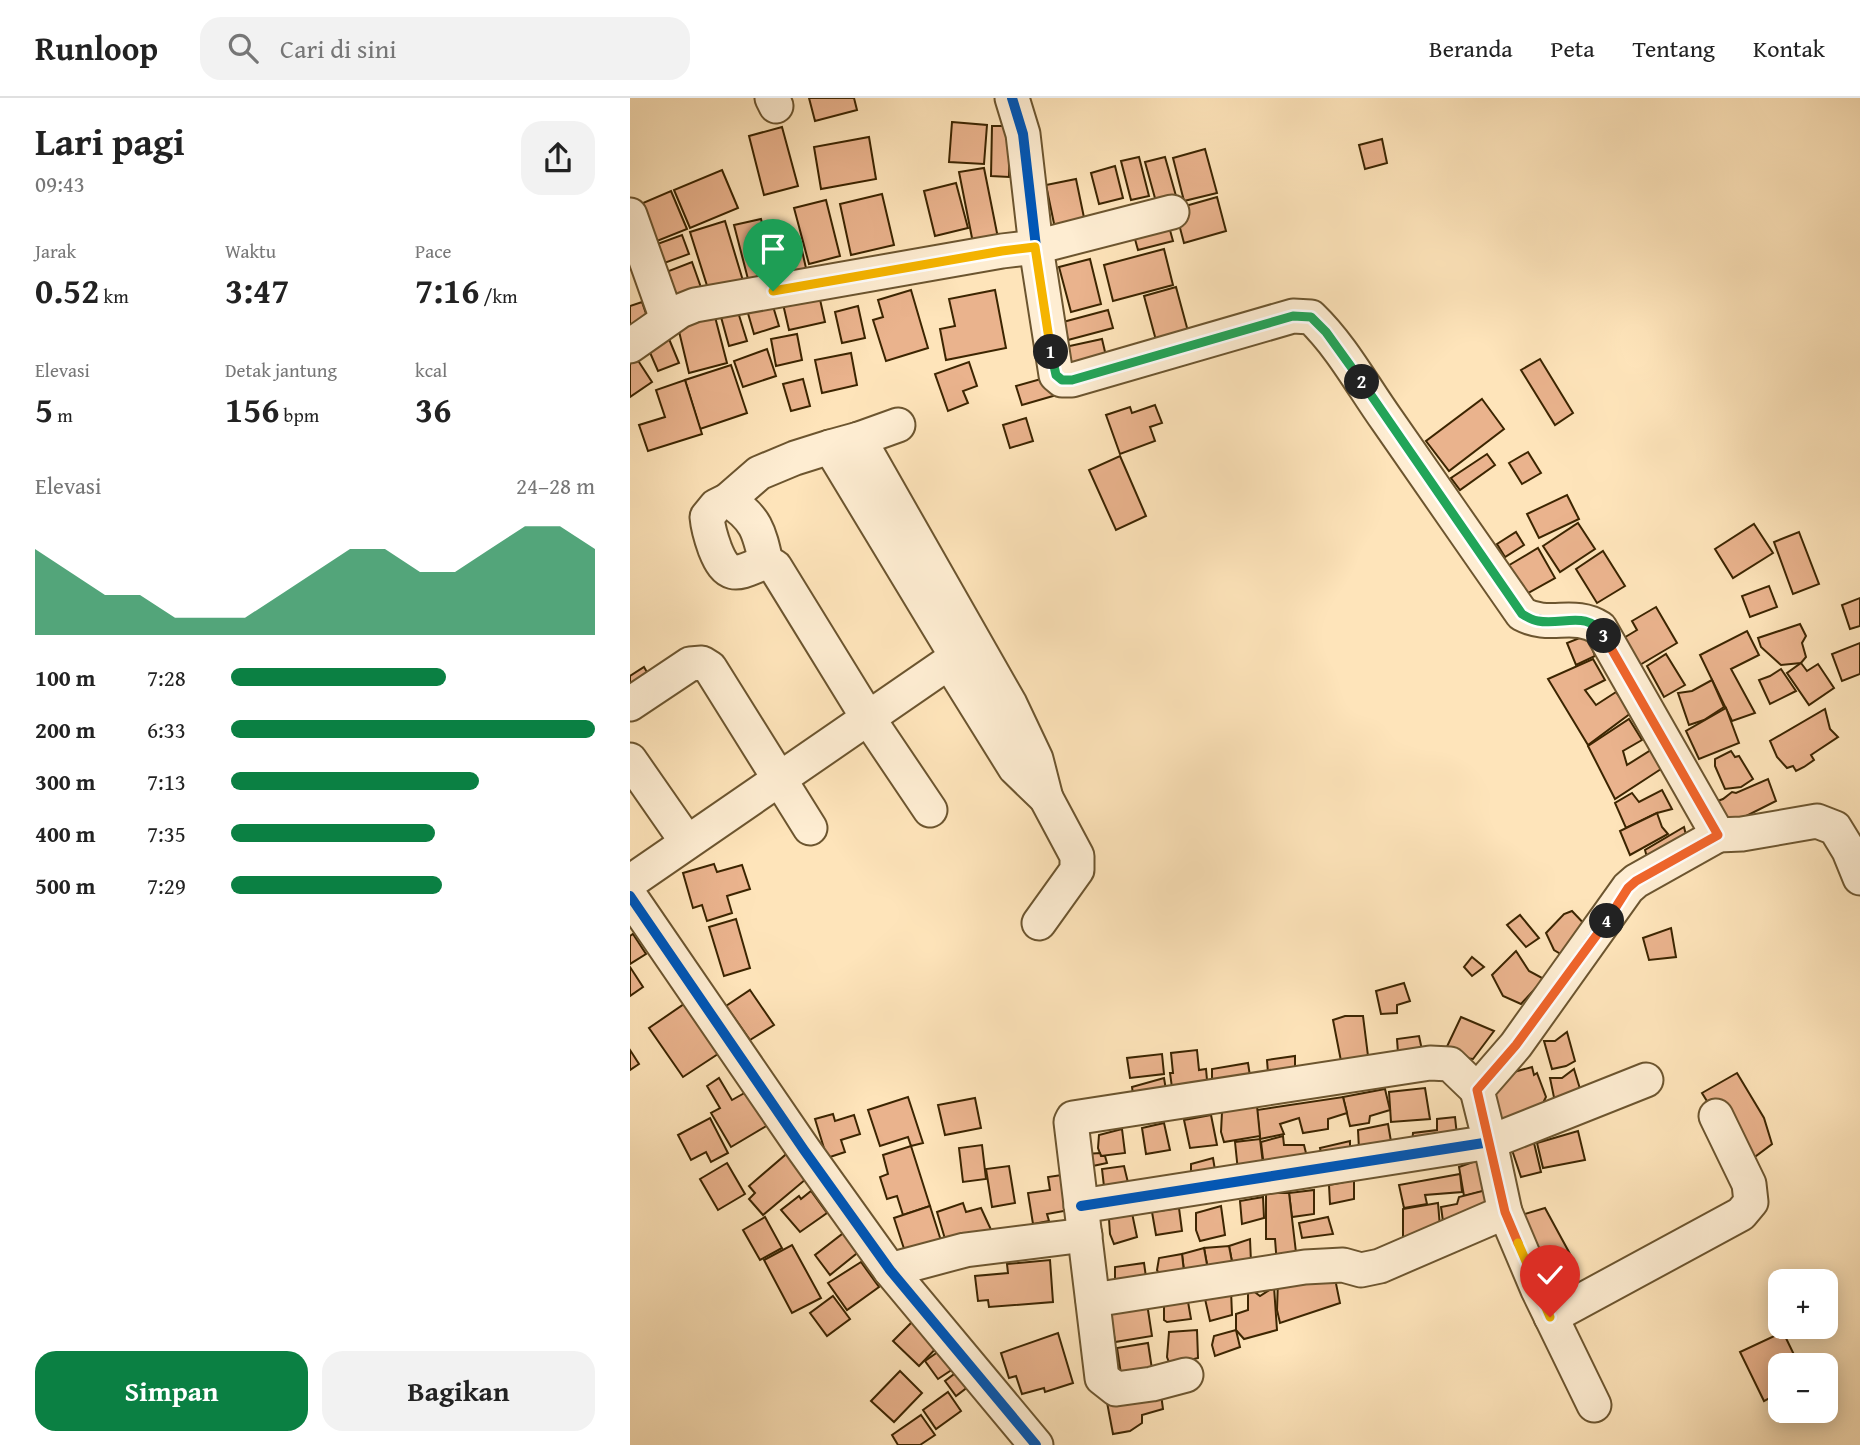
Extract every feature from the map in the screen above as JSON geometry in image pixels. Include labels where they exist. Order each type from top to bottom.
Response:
[{"type":"street","points":[[1012,98],[1023,134],[1035,247],[1056,375],[1062,380],[1072,380],[1293,316],[1311,317],[1349,362],[1522,614],[1535,621],[1588,620],[1600,628],[1718,835]]},
{"type":"street","points":[[630,346],[667,319],[695,305],[1035,247],[1172,212]]},
{"type":"street","points":[[630,215],[667,319]]},
{"type":"street","points":[[766,562],[738,572],[727,571],[722,566],[708,532],[707,517],[716,506],[729,500],[759,473],[795,458],[898,425]]},
{"type":"street","points":[[845,443],[961,654],[1010,704],[1036,759],[1046,798],[1077,856],[1077,870],[1039,923]]},
{"type":"street","points":[[729,500],[747,512],[760,535],[766,562],[775,567],[784,579],[868,718],[930,810]]},
{"type":"street","points":[[630,882],[961,654]]},
{"type":"street","points":[[630,704],[690,664],[702,663],[710,668],[810,828]]},
{"type":"street","points":[[630,760],[687,842]]},
{"type":"street","points":[[1477,1090],[1516,1045],[1628,888],[1718,835],[1741,834],[1817,821],[1835,828],[1849,851],[1860,878]]},
{"type":"street","points":[[630,895],[890,1270],[1036,1445]]},
{"type":"street","points":[[1186,1376],[1116,1389],[1102,1378],[1071,1122],[1077,1116],[1430,1063],[1450,1064],[1477,1090],[1505,1212],[1550,1317],[1594,1405]]},
{"type":"street","points":[[890,1270],[1083,1221],[1490,1142],[1646,1080]]},
{"type":"street","points":[[1550,1317],[1741,1214],[1751,1202],[1749,1184],[1716,1116]]},
{"type":"street","points":[[1093,1300],[1305,1267],[1343,1265],[1361,1270],[1380,1266],[1505,1212]]},
{"type":"building","points":[[809,98],[854,98],[857,110],[815,121]]},
{"type":"building","points":[[952,122],[987,125],[984,164],[949,162]]},
{"type":"building","points":[[992,126],[1010,126],[1009,177],[991,176]]},
{"type":"building","points":[[782,127],[798,186],[764,195],[749,136]]},
{"type":"building","points":[[869,137],[876,179],[821,189],[814,147]]},
{"type":"building","points":[[1382,139],[1387,163],[1365,169],[1359,145]]},
{"type":"building","points":[[1205,149],[1217,193],[1184,201],[1173,158]]},
{"type":"building","points":[[1139,157],[1149,196],[1131,200],[1121,161]]},
{"type":"building","points":[[1165,157],[1178,203],[1158,209],[1145,162]]},
{"type":"building","points":[[1115,166],[1123,198],[1099,204],[1091,173]]},
{"type":"building","points":[[984,168],[998,238],[973,243],[959,172]]},
{"type":"building","points":[[722,170],[738,208],[690,228],[674,190]]},
{"type":"building","points":[[1076,179],[1087,232],[1057,238],[1046,185]]},
{"type":"building","points":[[956,183],[968,228],[935,236],[924,191]]},
{"type":"building","points":[[671,191],[687,229],[652,243],[636,206]]},
{"type":"building","points":[[882,194],[894,245],[851,255],[840,204]]},
{"type":"building","points":[[1217,197],[1226,231],[1184,243],[1175,209]]},
{"type":"building","points":[[826,200],[840,256],[809,264],[794,208]]},
{"type":"building","points":[[761,219],[775,272],[748,279],[734,225]]},
{"type":"building","points":[[725,221],[744,284],[710,295],[690,232]]},
{"type":"building","points":[[1168,223],[1173,241],[1138,250],[1133,232]]},
{"type":"building","points":[[682,235],[689,254],[656,266],[649,247]]},
{"type":"building","points":[[801,246],[808,277],[785,282],[778,251]]},
{"type":"building","points":[[1164,249],[1173,285],[1113,301],[1104,265]]},
{"type":"building","points":[[1090,259],[1101,304],[1071,312],[1059,267]]},
{"type":"building","points":[[692,262],[704,296],[674,307],[661,274]]},
{"type":"building","points":[[1176,287],[1189,335],[1157,344],[1144,296]]},
{"type":"building","points":[[911,290],[928,348],[886,361],[873,320],[883,317],[878,300]]},
{"type":"building","points":[[995,290],[1006,348],[946,360],[940,329],[955,326],[949,299]]},
{"type":"building","points":[[819,295],[825,322],[789,330],[783,304]]},
{"type":"building","points":[[642,302],[651,328],[630,335],[630,306]]},
{"type":"building","points":[[772,303],[779,326],[754,334],[747,310]]},
{"type":"building","points":[[858,306],[865,338],[842,343],[835,312]]},
{"type":"building","points":[[1108,310],[1113,328],[1068,340],[1063,322]]},
{"type":"building","points":[[738,312],[747,341],[729,346],[721,317]]},
{"type":"building","points":[[714,313],[727,363],[689,373],[677,323]]},
{"type":"building","points":[[797,334],[802,360],[776,366],[771,339]]},
{"type":"building","points":[[669,339],[679,363],[658,371],[648,348]]},
{"type":"building","points":[[1102,339],[1106,356],[1069,365],[1065,347]]},
{"type":"building","points":[[767,349],[776,376],[743,387],[734,361]]},
{"type":"building","points":[[851,353],[857,385],[822,393],[815,360]]},
{"type":"building","points":[[637,359],[652,382],[630,397],[630,364]]},
{"type":"building","points":[[1540,359],[1573,413],[1555,425],[1521,370]]},
{"type":"building","points":[[969,362],[977,386],[963,391],[968,403],[948,411],[935,374]]},
{"type":"building","points":[[731,365],[747,413],[700,429],[685,380]]},
{"type":"building","points":[[1048,377],[1053,396],[1022,405],[1016,386]]},
{"type":"building","points":[[803,379],[810,406],[791,411],[783,384]]},
{"type":"building","points":[[685,380],[702,434],[648,451],[639,425],[665,417],[656,390]]},
{"type":"building","points":[[1482,399],[1504,429],[1449,471],[1426,441]]},
{"type":"building","points":[[1155,405],[1162,423],[1150,427],[1155,441],[1120,454],[1106,415],[1130,407],[1132,413]]},
{"type":"building","points":[[1026,418],[1033,441],[1010,448],[1003,425]]},
{"type":"building","points":[[1528,452],[1541,473],[1522,484],[1509,463]]},
{"type":"building","points":[[1487,454],[1495,465],[1460,490],[1451,478]]},
{"type":"building","points":[[1120,456],[1146,516],[1116,530],[1089,470]]},
{"type":"building","points":[[1567,495],[1579,519],[1539,538],[1527,514]]},
{"type":"building","points":[[1578,523],[1595,549],[1560,572],[1543,546]]},
{"type":"building","points":[[1754,524],[1773,553],[1733,578],[1715,549]]},
{"type":"building","points":[[1516,532],[1524,545],[1505,557],[1497,544]]},
{"type":"building","points":[[1799,532],[1819,584],[1793,594],[1774,542]]},
{"type":"building","points":[[1538,548],[1555,578],[1523,596],[1506,567]]},
{"type":"building","points":[[1603,551],[1625,586],[1597,603],[1576,569]]},
{"type":"building","points":[[1769,586],[1777,607],[1750,617],[1742,596]]},
{"type":"building","points":[[1860,598],[1860,626],[1850,629],[1842,605]]},
{"type":"building","points":[[1656,607],[1677,643],[1633,669],[1617,642],[1637,630],[1632,621]]},
{"type":"building","points":[[1800,624],[1806,636],[1802,643],[1806,657],[1801,663],[1781,665],[1761,647],[1758,638]]},
{"type":"building","points":[[1747,631],[1759,655],[1731,669],[1755,713],[1732,721],[1700,655]]},
{"type":"building","points":[[1587,635],[1595,656],[1576,665],[1567,643]]},
{"type":"building","points":[[1860,643],[1860,674],[1842,681],[1832,654]]},
{"type":"building","points":[[1666,654],[1685,685],[1664,697],[1647,666]]},
{"type":"building","points":[[1593,659],[1605,680],[1585,690],[1596,705],[1616,692],[1631,713],[1588,745],[1548,679]]},
{"type":"building","points":[[1801,663],[1807,671],[1818,664],[1834,688],[1809,705],[1787,673]]},
{"type":"building","points":[[644,667],[655,686],[630,692],[630,676]]},
{"type":"building","points":[[1781,669],[1796,691],[1770,704],[1759,680]]},
{"type":"building","points":[[1712,680],[1724,707],[1704,720],[1689,725],[1678,693],[1692,691]]},
{"type":"building","points":[[1726,708],[1739,743],[1699,759],[1686,731]]},
{"type":"building","points":[[1825,709],[1830,729],[1838,737],[1811,755],[1814,760],[1804,767],[1796,771],[1793,766],[1787,768],[1777,757],[1770,741]]},
{"type":"building","points":[[1629,719],[1642,740],[1623,751],[1627,765],[1651,750],[1661,769],[1615,799],[1588,746]]},
{"type":"building","points":[[1731,751],[1735,757],[1739,756],[1753,779],[1741,787],[1725,789],[1715,766],[1715,759]]},
{"type":"building","points":[[1768,779],[1776,801],[1746,816],[1750,829],[1727,831],[1712,803],[1732,792],[1736,793]]},
{"type":"building","points":[[1662,790],[1672,809],[1626,828],[1615,803],[1632,793],[1639,802]]},
{"type":"building","points":[[1657,813],[1668,834],[1630,855],[1620,831]]},
{"type":"building","points":[[1684,827],[1688,843],[1648,861],[1645,850]]},
{"type":"building","points":[[714,864],[717,872],[742,865],[750,889],[727,896],[732,913],[707,921],[702,905],[693,908],[683,873]]},
{"type":"building","points":[[1572,911],[1590,930],[1564,956],[1554,950],[1546,933],[1564,914]]},
{"type":"building","points":[[1520,915],[1539,938],[1526,947],[1507,925]]},
{"type":"building","points":[[736,919],[750,968],[724,976],[709,927]]},
{"type":"building","points":[[1671,928],[1676,957],[1649,960],[1643,938]]},
{"type":"building","points":[[633,934],[646,954],[630,964],[630,936]]},
{"type":"building","points":[[1516,951],[1529,971],[1544,979],[1521,1004],[1503,996],[1492,975]]},
{"type":"building","points":[[1472,957],[1484,967],[1472,976],[1464,967]]},
{"type":"building","points":[[630,967],[643,987],[630,996]]},
{"type":"building","points":[[1404,983],[1410,1001],[1397,1005],[1397,1013],[1381,1014],[1376,991]]},
{"type":"building","points":[[750,990],[774,1025],[750,1040],[726,1006]]},
{"type":"building","points":[[687,1002],[721,1052],[683,1077],[649,1028]]},
{"type":"building","points":[[1345,1016],[1363,1016],[1368,1056],[1341,1061],[1333,1020]]},
{"type":"building","points":[[1461,1017],[1494,1031],[1473,1059],[1443,1055]]},
{"type":"building","points":[[1567,1032],[1575,1061],[1552,1069],[1544,1041],[1555,1041]]},
{"type":"building","points":[[1419,1036],[1422,1050],[1398,1053],[1397,1039]]},
{"type":"building","points":[[630,1050],[639,1064],[630,1070]]},
{"type":"building","points":[[1197,1050],[1199,1070],[1206,1069],[1208,1091],[1173,1095],[1171,1053]]},
{"type":"building","points":[[1162,1054],[1164,1074],[1130,1078],[1127,1058]]},
{"type":"building","points":[[1295,1056],[1295,1071],[1268,1073],[1267,1060]]},
{"type":"building","points":[[1248,1063],[1250,1076],[1212,1082],[1212,1069]]},
{"type":"building","points":[[1532,1067],[1546,1097],[1546,1112],[1502,1131],[1486,1097],[1503,1075]]},
{"type":"building","points":[[1574,1069],[1584,1102],[1557,1112],[1550,1078],[1562,1078]]},
{"type":"building","points":[[1737,1073],[1764,1118],[1772,1144],[1756,1156],[1742,1158],[1702,1093]]},
{"type":"building","points":[[719,1078],[732,1100],[748,1091],[768,1125],[731,1147],[711,1113],[720,1108],[707,1086]]},
{"type":"building","points":[[1164,1078],[1167,1096],[1134,1101],[1132,1087]]},
{"type":"building","points":[[1425,1088],[1430,1119],[1391,1122],[1389,1092]]},
{"type":"building","points":[[1385,1089],[1390,1110],[1370,1116],[1369,1123],[1350,1126],[1343,1097]]},
{"type":"building","points":[[908,1097],[923,1143],[911,1146],[908,1137],[880,1146],[868,1110]]},
{"type":"building","points":[[1343,1097],[1347,1113],[1328,1119],[1328,1129],[1303,1133],[1299,1118],[1280,1124],[1284,1134],[1260,1139],[1257,1110]]},
{"type":"building","points":[[975,1098],[981,1128],[945,1135],[938,1105]]},
{"type":"building","points":[[1257,1106],[1260,1136],[1224,1142],[1221,1132],[1222,1112]]},
{"type":"building","points":[[833,1114],[835,1121],[854,1115],[860,1134],[841,1140],[845,1152],[827,1158],[815,1119]]},
{"type":"building","points":[[1211,1115],[1217,1145],[1190,1148],[1184,1120]]},
{"type":"building","points":[[1455,1117],[1458,1145],[1412,1145],[1413,1133],[1437,1130],[1437,1119]]},
{"type":"building","points":[[710,1118],[728,1153],[711,1162],[706,1152],[691,1160],[678,1135]]},
{"type":"building","points":[[1164,1123],[1170,1150],[1146,1154],[1142,1128]]},
{"type":"building","points":[[1388,1124],[1393,1153],[1359,1149],[1358,1130]]},
{"type":"building","points":[[1122,1129],[1125,1153],[1101,1156],[1098,1148],[1099,1135]]},
{"type":"building","points":[[1578,1131],[1585,1160],[1543,1168],[1537,1143]]},
{"type":"building","points":[[1283,1136],[1284,1145],[1304,1145],[1308,1161],[1265,1176],[1261,1142]]},
{"type":"building","points":[[1260,1139],[1263,1164],[1238,1171],[1235,1142]]},
{"type":"building","points":[[1350,1141],[1350,1152],[1324,1166],[1320,1148]]},
{"type":"building","points":[[1534,1143],[1541,1172],[1521,1177],[1512,1150]]},
{"type":"building","points":[[982,1145],[986,1179],[963,1182],[959,1148]]},
{"type":"building","points":[[911,1146],[930,1206],[903,1215],[897,1196],[887,1199],[880,1177],[888,1174],[883,1155]]},
{"type":"building","points":[[791,1150],[812,1174],[763,1215],[749,1199],[755,1193],[749,1186]]},
{"type":"building","points":[[1100,1153],[1105,1156],[1107,1163],[1088,1167],[1086,1154]]},
{"type":"building","points":[[1213,1158],[1215,1170],[1191,1174],[1191,1164]]},
{"type":"building","points":[[1484,1158],[1488,1190],[1464,1196],[1459,1167]]},
{"type":"building","points":[[727,1163],[745,1194],[718,1210],[700,1179]]},
{"type":"building","points":[[1009,1166],[1015,1203],[992,1207],[986,1169]]},
{"type":"building","points":[[1124,1166],[1130,1191],[1105,1195],[1102,1169]]},
{"type":"building","points":[[1069,1174],[1075,1209],[1047,1214],[1049,1221],[1033,1224],[1028,1193],[1050,1190],[1048,1177]]},
{"type":"building","points":[[1460,1174],[1462,1192],[1425,1195],[1427,1204],[1404,1208],[1399,1185]]},
{"type":"building","points":[[1354,1180],[1354,1199],[1330,1204],[1329,1185]]},
{"type":"building","points":[[1490,1189],[1492,1214],[1444,1229],[1441,1207],[1457,1204],[1459,1197]]},
{"type":"building","points":[[1314,1190],[1314,1214],[1292,1217],[1289,1193]]},
{"type":"building","points":[[811,1191],[827,1213],[800,1232],[781,1210],[799,1196],[801,1199]]},
{"type":"building","points":[[1266,1193],[1289,1193],[1297,1261],[1277,1265],[1275,1239],[1266,1239]]},
{"type":"building","points":[[1263,1197],[1264,1218],[1242,1224],[1240,1201]]},
{"type":"building","points":[[963,1203],[966,1212],[981,1208],[993,1234],[948,1249],[937,1212]]},
{"type":"building","points":[[1438,1203],[1440,1227],[1406,1244],[1403,1238],[1403,1209]]},
{"type":"building","points":[[930,1206],[944,1250],[908,1261],[894,1218]]},
{"type":"building","points":[[1221,1206],[1225,1235],[1200,1241],[1196,1230],[1196,1213]]},
{"type":"building","points":[[1179,1208],[1182,1231],[1156,1235],[1152,1212]]},
{"type":"building","points":[[1545,1208],[1576,1265],[1560,1275],[1543,1279],[1515,1217]]},
{"type":"building","points":[[1132,1213],[1137,1237],[1114,1244],[1109,1219]]},
{"type":"building","points":[[765,1217],[782,1248],[760,1260],[743,1230]]},
{"type":"building","points":[[1328,1217],[1333,1234],[1302,1238],[1299,1223]]},
{"type":"building","points":[[846,1231],[861,1250],[830,1275],[815,1255]]},
{"type":"building","points":[[1250,1239],[1251,1262],[1233,1267],[1229,1246]]},
{"type":"building","points":[[792,1245],[821,1298],[792,1313],[764,1260]]},
{"type":"building","points":[[1229,1246],[1233,1267],[1208,1270],[1204,1248]]},
{"type":"building","points":[[1204,1248],[1208,1270],[1185,1278],[1182,1254]]},
{"type":"building","points":[[1182,1254],[1184,1272],[1163,1281],[1157,1270],[1159,1258]]},
{"type":"building","points":[[1050,1260],[1053,1302],[989,1307],[988,1300],[978,1301],[975,1276],[1008,1273],[1007,1264]]},
{"type":"building","points":[[861,1262],[879,1287],[847,1310],[828,1283]]},
{"type":"building","points":[[1144,1263],[1146,1277],[1115,1280],[1115,1267]]},
{"type":"building","points":[[1333,1269],[1340,1303],[1280,1323],[1277,1310],[1278,1280]]},
{"type":"building","points":[[1248,1287],[1260,1296],[1274,1287],[1277,1330],[1244,1339],[1236,1330],[1236,1314],[1248,1310]]},
{"type":"building","points":[[1231,1290],[1232,1315],[1210,1321],[1205,1299]]},
{"type":"building","points":[[833,1296],[850,1319],[827,1336],[810,1313]]},
{"type":"building","points":[[1187,1296],[1191,1319],[1167,1322],[1164,1320],[1164,1302]]},
{"type":"building","points":[[1146,1297],[1152,1336],[1115,1342],[1109,1303]]},
{"type":"building","points":[[920,1314],[945,1339],[919,1366],[893,1341]]},
{"type":"building","points":[[1197,1330],[1198,1358],[1170,1365],[1167,1357],[1169,1332]]},
{"type":"building","points":[[1236,1330],[1240,1347],[1215,1356],[1212,1345],[1214,1336]]},
{"type":"building","points":[[1058,1333],[1073,1383],[1045,1392],[1044,1388],[1022,1394],[1016,1376],[1009,1378],[1001,1353]]},
{"type":"building","points":[[1768,1339],[1786,1339],[1793,1353],[1768,1353],[1768,1399],[1764,1401],[1740,1352]]},
{"type":"building","points":[[1148,1343],[1152,1369],[1121,1374],[1117,1348]]},
{"type":"building","points":[[942,1349],[956,1367],[938,1379],[925,1361]]},
{"type":"building","points":[[962,1368],[973,1383],[956,1396],[945,1381]]},
{"type":"building","points":[[900,1371],[922,1393],[894,1422],[871,1401]]},
{"type":"building","points":[[1160,1387],[1163,1409],[1142,1415],[1142,1423],[1130,1431],[1113,1434],[1106,1397]]},
{"type":"building","points":[[948,1392],[961,1411],[936,1429],[923,1410]]},
{"type":"building","points":[[921,1415],[935,1435],[920,1445],[898,1445],[892,1435]]},
{"type":"cycle path","points":[[1012,98],[1023,134],[1036,247],[1056,375],[1062,380],[1072,380],[1293,316],[1311,317],[1342,354],[1522,614],[1542,620],[1580,621],[1600,628],[1718,835],[1628,888],[1516,1045],[1477,1090],[1490,1142],[1081,1206]]},
{"type":"cycle path","points":[[630,896],[804,1150],[890,1270],[1036,1445]]},
{"type":"route","points":[[773,291],[1035,247],[1052,360],[1056,375],[1062,380],[1072,380],[1293,316],[1311,317],[1349,362],[1522,614],[1535,621],[1588,620],[1600,628],[1718,835],[1628,888],[1516,1045],[1477,1090],[1505,1212],[1550,1317]]}]
